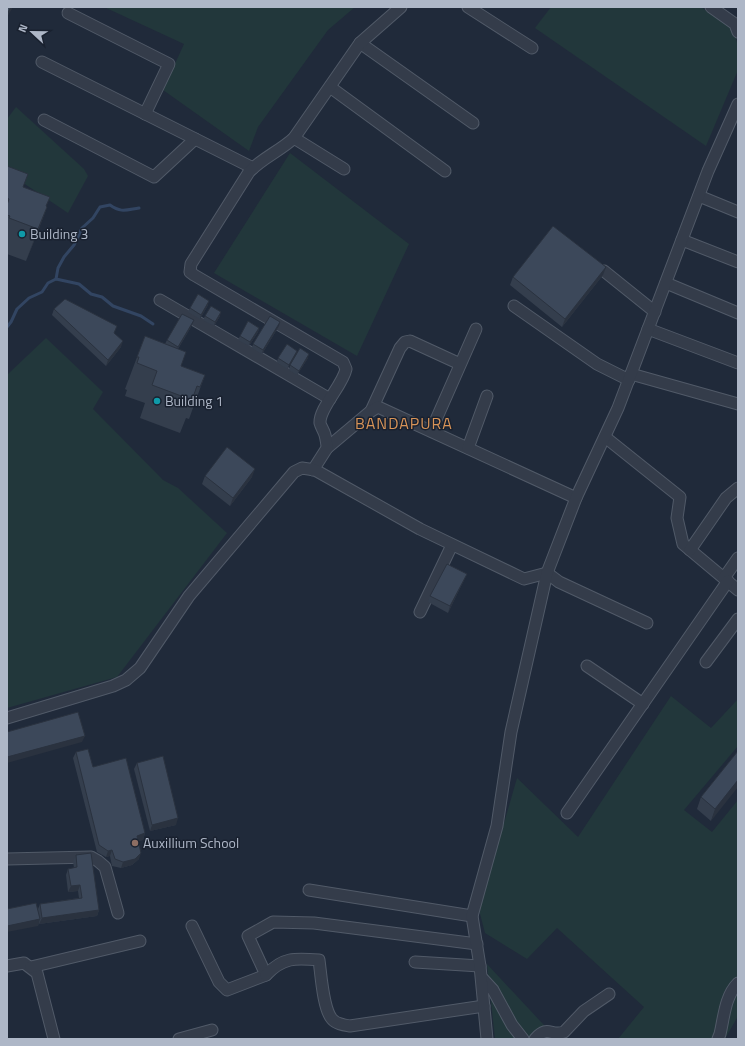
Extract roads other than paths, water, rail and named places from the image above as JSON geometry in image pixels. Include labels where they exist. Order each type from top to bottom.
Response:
[{"type":"street","points":[[328,448],[320,423],[324,410],[345,377],[346,369],[342,362],[194,275],[190,272],[191,264],[253,168],[294,138],[360,43],[401,7]]},
{"type":"street","points":[[468,7],[532,48]]},
{"type":"street","points":[[712,7],[735,24],[738,32]]},
{"type":"street","points":[[68,13],[169,64],[145,114]]},
{"type":"street","points":[[360,43],[472,123]]},
{"type":"street","points":[[42,62],[253,168]]},
{"type":"street","points":[[330,87],[445,171]]},
{"type":"street","points":[[487,1039],[482,978],[472,916],[497,826],[511,732],[547,573],[576,498],[618,408],[708,171],[738,104]]},
{"type":"street","points":[[44,120],[154,177],[195,139]]},
{"type":"street","points":[[294,138],[344,169]]},
{"type":"street","points":[[699,196],[738,212]]},
{"type":"street","points":[[682,240],[738,262]]},
{"type":"street","points":[[604,271],[655,312]]},
{"type":"street","points":[[666,283],[738,313]]},
{"type":"street","points":[[160,300],[330,399]]},
{"type":"street","points":[[514,306],[597,364],[630,377],[737,400]]},
{"type":"street","points":[[431,431],[476,329]]},
{"type":"street","points":[[648,329],[738,363]]},
{"type":"street","points":[[371,411],[400,348],[405,342],[410,341],[460,364]]},
{"type":"street","points":[[468,448],[486,396]]},
{"type":"street","points":[[313,470],[328,448],[371,411],[378,408],[576,498]]},
{"type":"street","points":[[605,437],[680,497],[677,518],[683,544],[738,590]]},
{"type":"street","points":[[7,718],[113,686],[133,675],[140,668],[189,596],[294,472],[302,468],[313,470],[420,529],[524,579],[547,573]]},
{"type":"street","points":[[690,550],[726,498],[738,488]]},
{"type":"street","points":[[420,612],[452,545]]},
{"type":"street","points":[[567,813],[643,704],[726,580],[738,558]]},
{"type":"street","points":[[547,573],[559,582],[646,623]]},
{"type":"street","points":[[706,662],[738,619]]},
{"type":"street","points":[[587,666],[643,704]]},
{"type":"street","points":[[7,859],[91,857],[104,867],[118,913]]},
{"type":"street","points":[[309,890],[472,916]]},
{"type":"street","points":[[266,975],[248,936],[273,922],[314,923],[477,944]]},
{"type":"street","points":[[192,926],[219,982],[227,990],[266,975],[273,968],[286,960],[319,960],[326,1005],[332,1019],[340,1024],[350,1026],[484,1006]]},
{"type":"street","points":[[31,967],[140,941]]},
{"type":"street","points":[[415,962],[480,966]]},
{"type":"street","points":[[7,966],[24,963],[37,973],[54,1039]]},
{"type":"street","points":[[482,978],[493,990],[512,1024],[523,1039]]},
{"type":"street","points":[[718,1039],[728,998],[733,988],[738,983]]},
{"type":"street","points":[[535,1039],[542,1032],[546,1031],[560,1034],[564,1032],[584,1011],[609,994]]},
{"type":"street","points":[[178,1039],[212,1030]]},
{"type":"waterway","points":[[56,279],[58,268],[64,257],[74,245],[82,228],[93,218],[100,207],[110,205],[117,209],[124,210],[139,208]]},
{"type":"waterway","points":[[7,327],[17,309],[29,298],[42,292],[48,283],[56,279],[79,284],[91,294],[102,297],[113,306],[141,316],[153,324]]},
{"type":"place","name":"Building 3","points":[[22,234]]},
{"type":"place","name":"Building 1","points":[[157,401]]},
{"type":"place","name":"Auxillium School","points":[[135,843]]},
{"type":"district","name":"BANDAPURA","points":[[404,423]]}]
